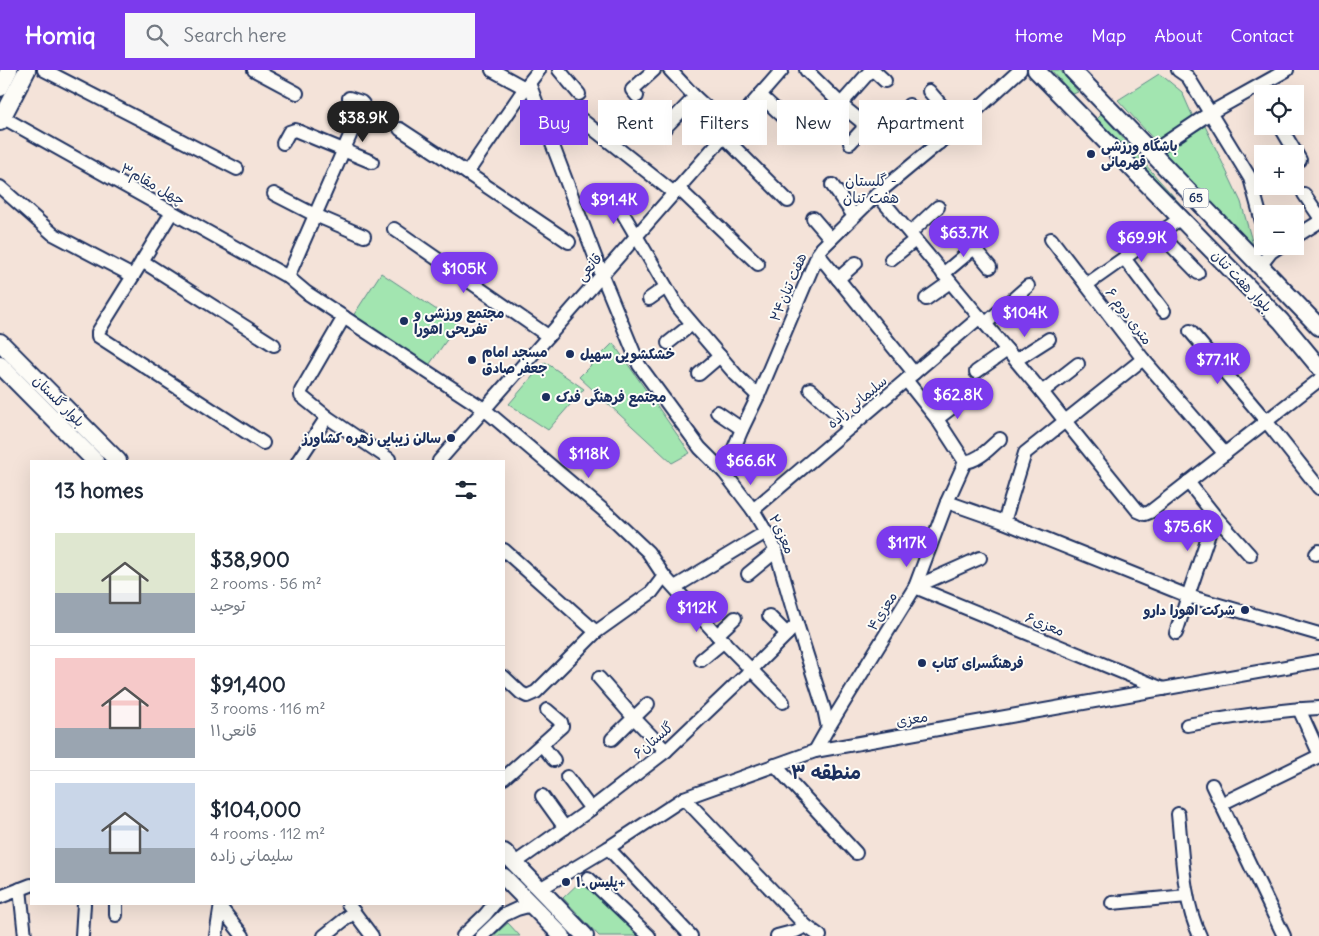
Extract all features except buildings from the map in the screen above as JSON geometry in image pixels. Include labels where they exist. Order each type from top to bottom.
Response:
[{"type":"main road","points":[[0,88],[9,70]]},
{"type":"main road","points":[[1,120],[27,70]]},
{"type":"main road","name":"بلوار هفت تنان","points":[[1036,70],[1281,321],[1319,367]]},
{"type":"main road","name":"بلوار هفت تنان","points":[[1072,70],[1319,327]]},
{"type":"main road","points":[[1081,116],[1099,96]]},
{"type":"main road","name":"بلوار گلستان","points":[[0,342],[60,413],[94,460]]},
{"type":"main road","name":"بلوار گلستان","points":[[0,365],[117,460]]},
{"type":"main road","points":[[509,857],[585,936]]},
{"type":"main road","points":[[505,882],[532,905],[562,936]]},
{"type":"street","points":[[44,70],[237,169]]},
{"type":"street","points":[[254,70],[297,93]]},
{"type":"street","points":[[492,70],[527,86]]},
{"type":"street","points":[[467,173],[539,70]]},
{"type":"street","points":[[559,70],[579,94]]},
{"type":"street","points":[[637,96],[632,90],[654,70]]},
{"type":"street","points":[[670,70],[698,100]]},
{"type":"street","name":"قانعی","points":[[756,100],[782,70]]},
{"type":"street","points":[[806,70],[838,100]]},
{"type":"street","points":[[849,100],[872,70],[885,81]]},
{"type":"street","name":"هفت تنان۲۴","points":[[982,104],[1020,70]]},
{"type":"street","points":[[1178,70],[1188,77],[1250,178],[1257,205]]},
{"type":"street","points":[[1267,85],[1279,72]]},
{"type":"street","name":"۲معزی","points":[[527,86],[640,365],[700,448],[724,472],[753,510],[776,551],[824,709],[828,728]]},
{"type":"street","points":[[928,91],[936,100]]},
{"type":"street","points":[[760,95],[777,111]]},
{"type":"street","points":[[1152,152],[1210,113],[1254,95]]},
{"type":"street","points":[[672,121],[695,97]]},
{"type":"street","points":[[288,277],[363,104],[349,98]]},
{"type":"street","points":[[849,110],[864,126],[850,143]]},
{"type":"street","name":"چهل مقام۳","points":[[1,120],[288,277],[306,293],[484,409],[609,515],[648,552],[664,576],[783,702]]},
{"type":"street","points":[[588,124],[676,190],[758,264]]},
{"type":"street","points":[[400,129],[569,242]]},
{"type":"street","points":[[283,143],[289,132],[295,130],[372,162]]},
{"type":"street","name":"قانعی","points":[[440,460],[716,145]]},
{"type":"street","points":[[738,145],[788,201]]},
{"type":"street","name":"هفت تنان۲۴","points":[[724,472],[818,254],[877,194],[935,145]]},
{"type":"street","points":[[832,185],[854,216]]},
{"type":"street","points":[[0,187],[53,234],[134,276]]},
{"type":"street","points":[[274,194],[315,215],[364,236]]},
{"type":"street","points":[[877,194],[1016,360],[1138,511],[1145,514],[1319,380]]},
{"type":"street","points":[[1304,194],[1319,216]]},
{"type":"street","points":[[615,200],[678,307],[736,375],[758,396]]},
{"type":"street","points":[[891,259],[913,237],[938,207]]},
{"type":"street","points":[[172,212],[98,332],[98,336],[263,443]]},
{"type":"street","points":[[813,218],[831,239]]},
{"type":"street","points":[[1086,285],[1181,218]]},
{"type":"street","points":[[1304,231],[1319,222]]},
{"type":"street","points":[[394,229],[548,336]]},
{"type":"street","points":[[960,231],[990,267]]},
{"type":"street","points":[[1160,234],[1198,273]]},
{"type":"street","name":"۶ متری دوم","points":[[1051,239],[1143,360],[1225,454]]},
{"type":"street","points":[[926,298],[974,248]]},
{"type":"street","points":[[818,254],[910,377],[966,462],[973,461],[1000,439]]},
{"type":"street","points":[[1260,266],[1269,255]]},
{"type":"street","points":[[1124,258],[1164,312]]},
{"type":"street","points":[[142,262],[274,344]]},
{"type":"street","points":[[838,279],[856,264]]},
{"type":"street","name":"سلیمانی زاده","points":[[753,510],[910,377],[1028,286]]},
{"type":"street","points":[[649,299],[666,287]]},
{"type":"street","points":[[344,317],[301,391],[301,396],[326,417],[389,459]]},
{"type":"street","points":[[668,343],[692,324]]},
{"type":"street","points":[[1190,331],[1266,421],[1319,488]]},
{"type":"street","points":[[1016,360],[1049,339]]},
{"type":"street","points":[[976,372],[1007,350]]},
{"type":"street","points":[[699,374],[720,356]]},
{"type":"street","points":[[1004,522],[1026,453],[1143,360]]},
{"type":"street","points":[[1042,392],[1078,364]]},
{"type":"street","points":[[810,389],[851,427]]},
{"type":"street","points":[[937,419],[962,400]]},
{"type":"street","points":[[717,412],[742,428]]},
{"type":"street","points":[[299,460],[326,417]]},
{"type":"street","name":"۴معزی","points":[[816,751],[828,728],[915,587],[947,502],[966,462]]},
{"type":"street","points":[[1188,482],[1250,555]]},
{"type":"street","points":[[947,502],[1004,522],[1188,596],[1319,634]]},
{"type":"street","points":[[1176,633],[1215,516]]},
{"type":"street","points":[[675,587],[766,532]]},
{"type":"street","points":[[505,551],[596,632]]},
{"type":"street","points":[[748,574],[776,551]]},
{"type":"street","points":[[915,587],[980,558]]},
{"type":"street","points":[[505,679],[521,693],[528,696],[536,692],[596,632],[652,592],[664,576]]},
{"type":"street","name":"۶معزی","points":[[915,587],[1163,689]]},
{"type":"street","points":[[769,616],[787,634]]},
{"type":"street","points":[[701,660],[721,638],[734,618]]},
{"type":"street","name":"گلستان۶","points":[[509,857],[565,828],[666,751],[797,624]]},
{"type":"street","name":"معزی","points":[[540,890],[684,798],[816,751],[1319,661]]},
{"type":"street","points":[[599,678],[666,751]]},
{"type":"street","points":[[612,739],[648,704]]},
{"type":"street","points":[[1187,725],[1299,708],[1319,708]]},
{"type":"street","points":[[1221,804],[1319,754],[1299,708]]},
{"type":"street","points":[[505,777],[562,726],[547,710]]},
{"type":"street","points":[[542,745],[554,760]]},
{"type":"street","points":[[775,765],[856,852]]},
{"type":"street","points":[[567,777],[591,809]]},
{"type":"street","points":[[1212,785],[1284,936]]},
{"type":"street","points":[[542,796],[565,828]]},
{"type":"street","points":[[684,798],[806,926],[820,936]]},
{"type":"street","points":[[1178,814],[1187,896],[1196,929],[1200,936]]},
{"type":"street","points":[[608,848],[691,936]]},
{"type":"street","points":[[588,878],[649,936]]},
{"type":"street","points":[[0,897],[26,887],[25,936]]},
{"type":"street","points":[[1112,903],[1187,896]]},
{"type":"street","points":[[82,936],[84,905]]},
{"type":"street","points":[[463,936],[493,905]]},
{"type":"street","points":[[482,936],[504,915],[532,905]]},
{"type":"street","points":[[216,936],[221,906]]},
{"type":"street","points":[[221,906],[243,936]]},
{"type":"street","points":[[324,936],[351,908],[372,936]]},
{"type":"street","points":[[485,915],[495,924]]},
{"type":"street","points":[[777,936],[806,926]]},
{"type":"green space","points":[[1051,70],[1060,70],[1078,92],[1073,94]]},
{"type":"green space","points":[[1159,74],[1182,92],[1193,117],[1156,142],[1118,100]]},
{"type":"green space","points":[[1102,114],[1257,289],[1149,177],[1097,119]]},
{"type":"green space","points":[[1205,126],[1241,202],[1254,251],[1162,151]]},
{"type":"green space","name":"مجتمع ورزشی و تفریحی اهورا","points":[[381,273],[458,324],[427,368],[351,319]]},
{"type":"green space","points":[[613,343],[690,453],[672,463],[579,377]]},
{"type":"green space","name":"مجتمع فرهنگی فدک","points":[[545,362],[584,389],[548,430],[509,404]]},
{"type":"green space","points":[[584,878],[639,936],[599,936],[563,898]]},
{"type":"green space","points":[[508,923],[520,936],[493,936]]},
{"type":"place","name":"باشگاه ورزشی قهرمانی","points":[[1091,154]]},
{"type":"place","name":"مجتمع ورزشی و تفریحی اهورا","points":[[404,321]]},
{"type":"place","name":"خشکشویی سهیل","points":[[570,354]]},
{"type":"place","name":"مسجد امام جعفر صادق","points":[[472,360]]},
{"type":"place","name":"مجتمع فرهنگی فدک","points":[[546,397]]},
{"type":"place","name":"سالن زیبایی زهره کشاورز","points":[[451,438]]},
{"type":"place","name":"شرکت اهورا دارو","points":[[1245,610]]},
{"type":"place","name":"فرهنگسرای کتاب","points":[[922,663]]},
{"type":"place","name":"پلیس ۱۰+","points":[[566,882]]},
{"type":"district","name":"گلستان - هفت تنان","points":[[871,190]]},
{"type":"district","name":"منطقه ۳","points":[[826,772]]}]
